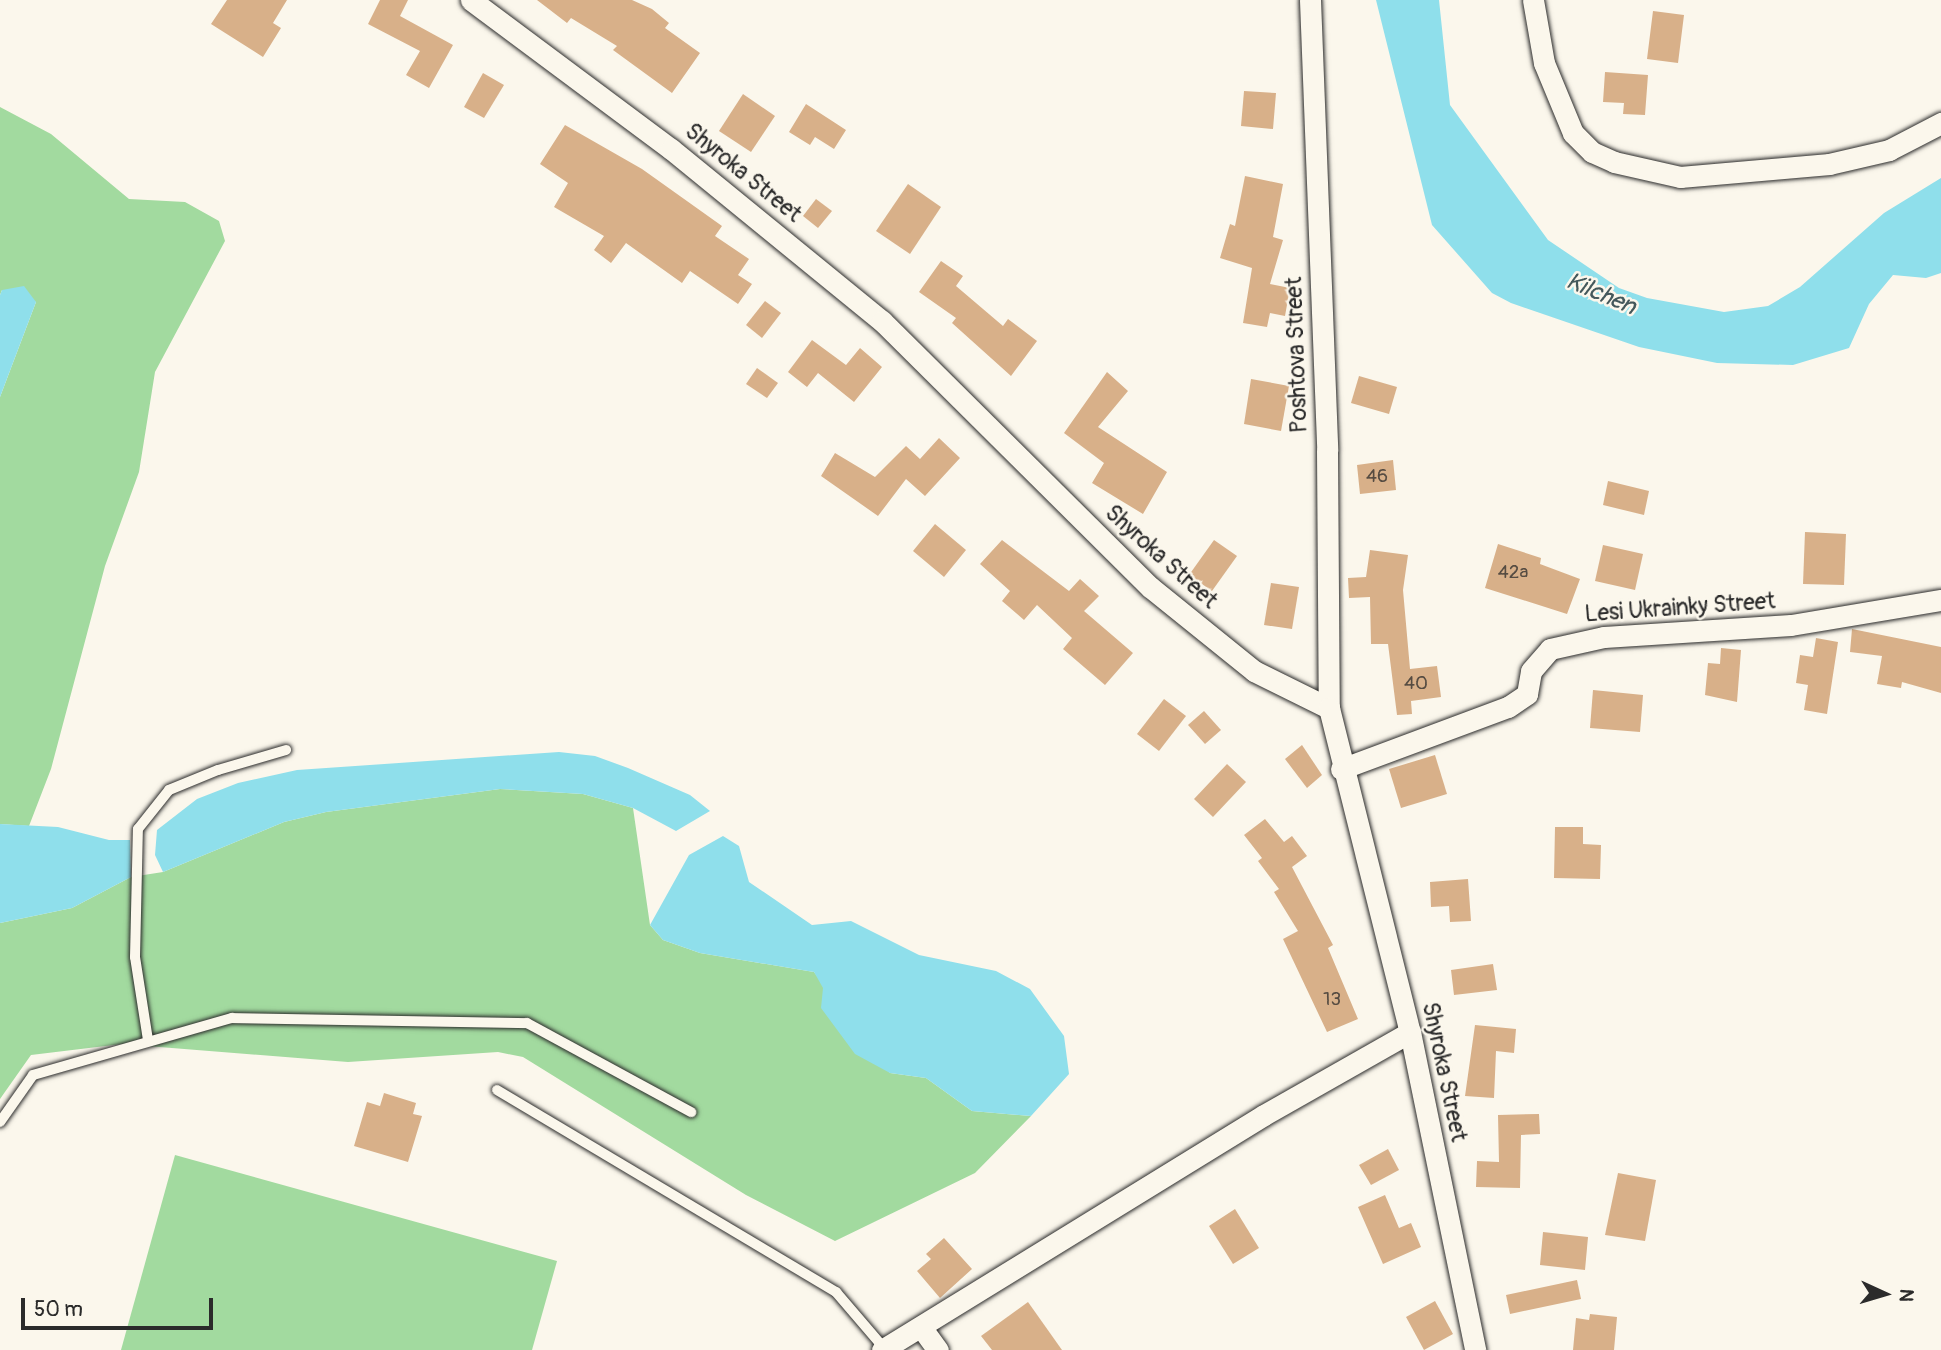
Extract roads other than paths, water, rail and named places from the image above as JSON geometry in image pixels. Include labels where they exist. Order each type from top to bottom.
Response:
[{"type":"street","name":"Shyroka Street","points":[[471,0],[671,149],[882,321],[1150,587],[1254,671],[1329,708],[1341,769],[1410,1032],[1475,1350]]},
{"type":"street","name":"Poshtova Street","points":[[1310,0],[1327,451],[1329,708]]},
{"type":"street","points":[[1533,0],[1544,63],[1573,133],[1592,152],[1614,162],[1680,177],[1829,164],[1889,150],[1941,123]]},
{"type":"street","name":"Lesi Ukrainky Street","points":[[1341,769],[1508,707],[1527,694],[1531,671],[1550,649],[1604,637],[1791,625],[1941,600]]},
{"type":"street","points":[[883,1349],[1264,1115],[1410,1032]]},
{"type":"street","points":[[921,1327],[938,1350]]},
{"type":"lane","points":[[148,1040],[135,957],[138,829],[169,790],[218,770],[286,750]]},
{"type":"lane","points":[[0,1122],[33,1075],[232,1018],[527,1023],[691,1112]]},
{"type":"lane","points":[[497,1090],[836,1292],[883,1349]]},
{"type":"water","name":"Kilchen","points":[[1376,0],[1439,0],[1450,105],[1548,240],[1619,288],[1647,298],[1724,312],[1768,306],[1800,287],[1884,213],[1941,178],[1941,273],[1926,278],[1893,275],[1869,304],[1849,348],[1793,365],[1717,363],[1639,347],[1511,303],[1492,293],[1432,225]]},
{"type":"water","points":[[24,286],[36,302],[0,397],[0,295],[2,290]]},
{"type":"water","points":[[559,752],[595,756],[628,768],[690,795],[710,811],[676,831],[633,808],[583,794],[500,789],[326,812],[284,822],[163,872],[155,855],[157,830],[197,799],[238,783],[297,770]]},
{"type":"water","points":[[0,824],[58,827],[109,840],[130,840],[131,877],[72,908],[0,923]]},
{"type":"water","points":[[723,836],[739,846],[749,882],[812,925],[851,921],[919,955],[996,971],[1030,989],[1064,1036],[1069,1074],[1031,1116],[972,1111],[926,1078],[890,1073],[855,1054],[821,1008],[823,988],[814,972],[700,953],[663,940],[650,925],[689,855]]}]
